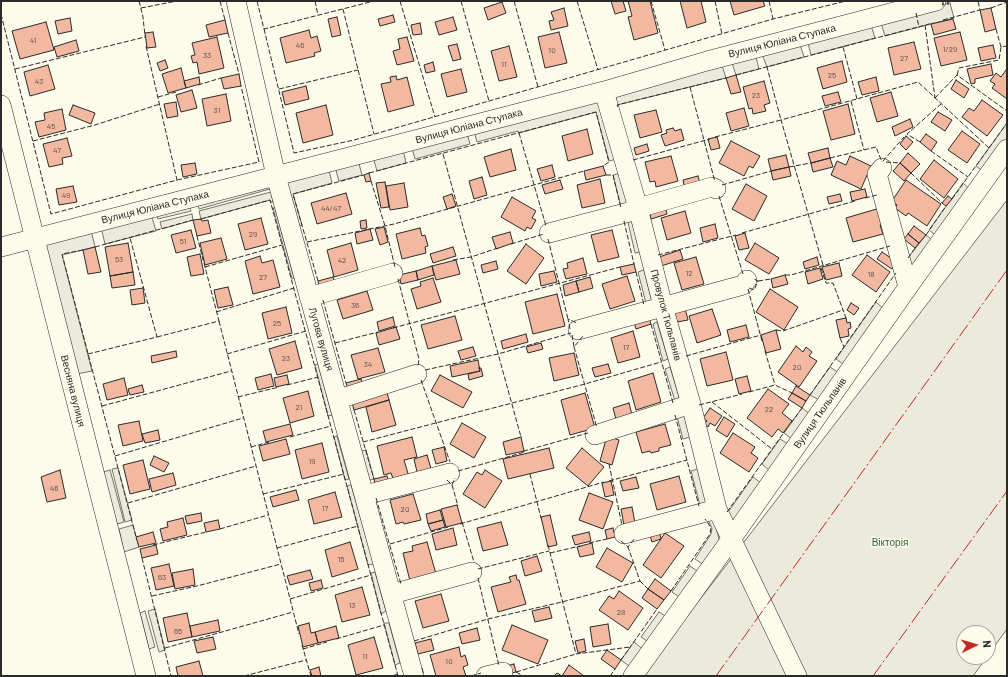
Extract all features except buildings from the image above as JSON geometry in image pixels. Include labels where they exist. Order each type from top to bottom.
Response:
[{"type":"street","name":"Лугова вулиця","points":[[236,1],[276,176],[339,399],[414,676]]},
{"type":"street","name":"Вулиця Юліана Ступака","points":[[1,247],[604,91],[707,61],[936,1]]},
{"type":"street","name":"Провулок Тюльпанів","points":[[604,91],[638,208],[663,306],[691,404],[717,509],[797,676]]},
{"type":"street","name":"Весняна вулиця","points":[[1,106],[146,676]]},
{"type":"street","name":"Вулиця Тюльпанів","points":[[633,676],[1007,149]]},
{"type":"street","points":[[882,168],[877,174],[908,287]]},
{"type":"street","points":[[549,233],[712,188],[716,189]]},
{"type":"street","points":[[309,297],[393,274]]},
{"type":"street","points":[[578,330],[744,285],[746,280]]},
{"type":"street","points":[[339,399],[417,374]]},
{"type":"street","points":[[595,435],[691,404]]},
{"type":"street","points":[[364,495],[450,473]]},
{"type":"street","points":[[624,534],[717,509]]},
{"type":"street","points":[[392,594],[472,572]]},
{"type":"green space","points":[[950,3],[954,18],[885,36],[881,19]]},
{"type":"green space","points":[[871,25],[875,38],[811,55],[807,39]]},
{"type":"green space","points":[[799,41],[804,57],[767,67],[761,52]]},
{"type":"green space","points":[[755,53],[759,69],[736,75],[731,60]]},
{"type":"green space","points":[[721,62],[726,78],[617,105],[607,93]]},
{"type":"green space","points":[[589,96],[601,104],[617,159],[609,161],[596,112],[519,133],[518,131],[477,142],[474,131]]},
{"type":"green space","points":[[1007,123],[1007,145],[986,174],[976,166]]},
{"type":"green space","points":[[467,133],[470,144],[415,159],[412,148]]},
{"type":"green space","points":[[403,149],[406,163],[377,171],[373,157]]},
{"type":"green space","points":[[358,160],[362,175],[339,181],[335,167]]},
{"type":"green space","points":[[329,170],[332,183],[293,194],[302,225],[296,227],[287,184],[289,180]]},
{"type":"green space","points":[[621,173],[629,209],[622,211],[613,175]]},
{"type":"green space","points":[[963,183],[974,193],[940,239],[929,230]]},
{"type":"green space","points":[[268,184],[270,189],[199,209],[197,202]]},
{"type":"green space","points":[[271,192],[273,202],[270,200],[201,219],[199,211]]},
{"type":"green space","name":"Вікторія","points":[[1007,200],[1007,629],[996,644],[996,625],[956,625],[956,665],[981,665],[973,676],[641,676]]},
{"type":"green space","points":[[189,204],[191,211],[158,219],[156,213]]},
{"type":"green space","points":[[273,208],[275,208],[294,278],[292,279]]},
{"type":"green space","points":[[151,214],[156,231],[105,244],[101,227]]},
{"type":"green space","points":[[192,214],[193,220],[162,229],[160,222]]},
{"type":"green space","points":[[631,217],[640,252],[635,253],[627,218]]},
{"type":"green space","points":[[91,230],[95,247],[62,255],[92,371],[77,374],[43,243]]},
{"type":"green space","points":[[926,235],[936,243],[915,273],[907,259]]},
{"type":"green space","points":[[644,270],[653,306],[647,307],[638,272]]},
{"type":"green space","points":[[876,302],[885,310],[846,366],[836,359]]},
{"type":"green space","points":[[657,322],[668,359],[663,361],[653,324]]},
{"type":"green space","points":[[318,364],[332,415],[328,416],[315,365]]},
{"type":"green space","points":[[670,367],[681,403],[676,404],[665,369]]},
{"type":"green space","points":[[830,367],[839,373],[821,401],[810,395]]},
{"type":"green space","points":[[802,408],[810,414],[792,439],[784,433]]},
{"type":"green space","points":[[676,413],[681,413],[685,418],[690,437],[683,439]]},
{"type":"green space","points":[[337,436],[349,479],[345,480],[334,437]]},
{"type":"green space","points":[[780,439],[788,444],[770,471],[762,464]]},
{"type":"green space","points":[[366,450],[374,479],[365,481],[356,452]]},
{"type":"green space","points":[[118,468],[132,520],[125,522],[112,469]]},
{"type":"green space","points":[[701,468],[706,503],[701,509],[691,471]]},
{"type":"green space","points":[[110,470],[124,522],[117,524],[103,472]]},
{"type":"green space","points":[[753,477],[761,483],[735,524],[728,512]]},
{"type":"green space","points":[[351,485],[374,564],[368,565],[347,486]]},
{"type":"green space","points":[[704,517],[713,519],[720,543],[705,566],[695,559],[711,534],[712,528]]},
{"type":"green space","points":[[133,525],[139,547],[124,552],[119,529]]},
{"type":"green space","points":[[690,566],[700,573],[682,599],[672,592]]},
{"type":"green space","points":[[375,572],[386,611],[381,614],[371,573]]},
{"type":"green space","points":[[155,609],[165,650],[159,652],[148,611]]},
{"type":"green space","points":[[145,611],[155,647],[149,649],[140,613]]},
{"type":"green space","points":[[659,612],[668,618],[650,643],[641,637]]},
{"type":"green space","points":[[384,623],[389,623],[400,663],[395,665]]},
{"type":"green space","points":[[634,642],[645,651],[633,669],[621,660]]},
{"type":"hedge","points":[[942,4],[950,3]]},
{"type":"fence","points":[[139,1],[143,17],[145,36]]},
{"type":"fence","points":[[141,8],[177,1]]},
{"type":"fence","points":[[220,1],[225,20]]},
{"type":"fence","points":[[257,1],[264,29],[374,1]]},
{"type":"fence","points":[[315,1],[318,15]]},
{"type":"fence","points":[[400,1],[435,117]]},
{"type":"fence","points":[[461,1],[489,101]]},
{"type":"fence","points":[[514,1],[538,87]]},
{"type":"fence","points":[[577,1],[598,70]]},
{"type":"fence","points":[[651,1],[665,50]]},
{"type":"fence","points":[[715,1],[722,34]]},
{"type":"fence","points":[[769,1],[773,19]]},
{"type":"fence","points":[[264,29],[294,153],[354,140],[773,19],[846,1]]},
{"type":"fence","points":[[943,20],[980,10],[978,1]]},
{"type":"fence","points":[[991,8],[1007,2]]},
{"type":"fence","points":[[343,9],[374,134]]},
{"type":"fence","points":[[916,13],[919,27]]},
{"type":"fence","points":[[1,14],[51,214],[177,180],[146,46]]},
{"type":"fence","points":[[736,75],[933,23]]},
{"type":"fence","points":[[925,25],[935,98]]},
{"type":"fence","points":[[996,29],[1001,47],[1007,46]]},
{"type":"fence","points":[[228,33],[239,74]]},
{"type":"fence","points":[[15,69],[145,37]]},
{"type":"fence","points":[[843,47],[857,99]]},
{"type":"fence","points":[[957,75],[959,68],[999,60],[1001,47]]},
{"type":"fence","points":[[715,137],[781,120],[767,67]]},
{"type":"fence","points":[[279,89],[358,70]]},
{"type":"fence","points":[[935,98],[957,75],[1007,111]]},
{"type":"fence","points":[[198,85],[221,78]]},
{"type":"fence","points":[[618,107],[617,105],[726,78]]},
{"type":"fence","points":[[823,265],[781,120],[918,82],[989,148]]},
{"type":"fence","points":[[177,180],[259,162],[241,86]]},
{"type":"fence","points":[[690,87],[715,182]]},
{"type":"fence","points":[[158,97],[176,92]]},
{"type":"fence","points":[[851,101],[864,150]]},
{"type":"fence","points":[[33,141],[95,125],[160,104]]},
{"type":"fence","points":[[920,142],[907,134],[941,104]]},
{"type":"fence","points":[[369,173],[596,112],[609,162],[603,166]]},
{"type":"fence","points":[[952,199],[1007,123]]},
{"type":"fence","points":[[519,133],[546,226]]},
{"type":"fence","points":[[883,161],[904,137]]},
{"type":"fence","points":[[633,160],[710,139]]},
{"type":"fence","points":[[830,158],[876,147],[882,162]]},
{"type":"fence","points":[[931,151],[968,177]]},
{"type":"fence","points":[[443,154],[521,437]]},
{"type":"fence","points":[[886,162],[900,163]]},
{"type":"fence","points":[[789,167],[811,163]]},
{"type":"fence","points":[[307,242],[394,224],[584,171]]},
{"type":"fence","points":[[722,185],[771,171]]},
{"type":"fence","points":[[911,173],[942,203]]},
{"type":"fence","points":[[318,281],[293,194],[364,175]]},
{"type":"fence","points":[[606,175],[613,175],[621,208]]},
{"type":"fence","points":[[371,181],[385,226],[395,267]]},
{"type":"fence","points":[[865,198],[877,195]]},
{"type":"fence","points":[[719,196],[743,274]]},
{"type":"fence","points":[[201,219],[270,200],[398,676]]},
{"type":"fence","points":[[742,233],[855,201]]},
{"type":"fence","points":[[926,235],[946,206]]},
{"type":"fence","points":[[95,247],[193,220]]},
{"type":"fence","points":[[624,221],[634,264]]},
{"type":"fence","points":[[511,244],[544,234]]},
{"type":"fence","points":[[658,255],[736,235]]},
{"type":"fence","points":[[157,337],[219,321],[197,236]]},
{"type":"fence","points":[[88,354],[157,337],[130,238]]},
{"type":"fence","points":[[548,239],[568,319]]},
{"type":"fence","points":[[205,267],[282,245]]},
{"type":"fence","points":[[785,275],[791,275],[890,246]]},
{"type":"fence","points":[[453,260],[471,257],[498,248]]},
{"type":"fence","points":[[908,258],[915,248]]},
{"type":"fence","points":[[83,250],[62,254],[136,537]]},
{"type":"fence","points":[[393,328],[620,267]]},
{"type":"fence","points":[[821,268],[826,283],[833,283],[846,318]]},
{"type":"fence","points":[[636,272],[644,305]]},
{"type":"fence","points":[[810,395],[896,273]]},
{"type":"fence","points":[[398,279],[419,359],[418,366]]},
{"type":"fence","points":[[749,288],[754,290],[758,281],[754,279]]},
{"type":"fence","points":[[758,281],[771,279]]},
{"type":"fence","points":[[216,312],[294,288]]},
{"type":"fence","points":[[748,289],[762,341]]},
{"type":"fence","points":[[323,300],[346,383]]},
{"type":"fence","points":[[776,330],[783,331],[843,310]]},
{"type":"fence","points":[[570,329],[568,319],[577,323]]},
{"type":"fence","points":[[219,321],[299,634]]},
{"type":"fence","points":[[651,324],[673,403]]},
{"type":"fence","points":[[227,354],[306,331]]},
{"type":"fence","points":[[335,343],[378,332]]},
{"type":"fence","points":[[425,370],[498,354],[571,333]]},
{"type":"fence","points":[[572,335],[574,347],[583,336]]},
{"type":"fence","points":[[686,356],[761,335]]},
{"type":"fence","points":[[840,338],[844,347]]},
{"type":"fence","points":[[574,347],[597,428]]},
{"type":"fence","points":[[765,351],[775,385]]},
{"type":"fence","points":[[363,442],[585,384],[661,362]]},
{"type":"fence","points":[[102,406],[231,371]]},
{"type":"fence","points":[[287,385],[318,377]]},
{"type":"fence","points":[[421,380],[450,462]]},
{"type":"fence","points":[[749,392],[775,385],[792,393]]},
{"type":"fence","points":[[238,397],[279,387]]},
{"type":"fence","points":[[699,405],[742,394]]},
{"type":"fence","points":[[712,402],[772,449]]},
{"type":"fence","points":[[791,423],[802,408]]},
{"type":"fence","points":[[354,410],[374,479]]},
{"type":"fence","points":[[675,415],[699,506]]},
{"type":"fence","points":[[115,456],[243,418]]},
{"type":"fence","points":[[290,437],[331,426]]},
{"type":"fence","points":[[727,512],[785,431]]},
{"type":"fence","points":[[524,452],[588,433]]},
{"type":"fence","points":[[251,447],[269,442]]},
{"type":"fence","points":[[458,471],[525,452]]},
{"type":"fence","points":[[609,481],[687,460]]},
{"type":"fence","points":[[609,464],[622,525]]},
{"type":"fence","points":[[128,503],[256,466]]},
{"type":"fence","points":[[263,494],[344,474]]},
{"type":"fence","points":[[530,474],[541,518]]},
{"type":"fence","points":[[447,480],[452,485],[455,478]]},
{"type":"fence","points":[[460,524],[604,482]]},
{"type":"fence","points":[[452,485],[458,506]]},
{"type":"fence","points":[[376,498],[401,584]]},
{"type":"fence","points":[[220,529],[268,515]]},
{"type":"fence","points":[[671,591],[710,534],[711,528],[705,519]]},
{"type":"fence","points":[[462,522],[474,562]]},
{"type":"fence","points":[[277,548],[358,526]]},
{"type":"fence","points":[[390,544],[448,527]]},
{"type":"fence","points":[[153,545],[206,532]]},
{"type":"fence","points":[[589,543],[607,539]]},
{"type":"fence","points":[[621,541],[628,547],[634,539]]},
{"type":"fence","points":[[548,545],[576,654],[630,647]]},
{"type":"fence","points":[[550,553],[580,546]]},
{"type":"fence","points":[[414,641],[488,619],[562,602],[640,581],[628,547]]},
{"type":"fence","points":[[478,569],[549,551]]},
{"type":"fence","points":[[142,558],[171,676]]},
{"type":"fence","points":[[152,596],[281,564]]},
{"type":"fence","points":[[290,599],[371,575]]},
{"type":"fence","points":[[478,578],[499,666]]},
{"type":"fence","points":[[640,581],[648,589]]},
{"type":"fence","points":[[621,660],[657,609]]},
{"type":"fence","points":[[165,648],[293,612]]},
{"type":"fence","points":[[336,639],[384,625]]},
{"type":"fence","points":[[303,649],[327,642]]},
{"type":"fence","points":[[302,645],[311,676]]},
{"type":"fence","points":[[516,672],[576,654]]},
{"type":"fence","points":[[244,676],[306,660]]},
{"type":"fence","points":[[422,668],[424,676]]},
{"type":"fence","points":[[610,676],[615,669]]},
{"type":"fence","points":[[516,672],[523,676]]},
{"type":"fence","points":[[471,676],[481,673]]},
{"type":"fence","points":[[392,676],[398,674]]},
{"type":"power","points":[[716,676],[1007,270]]},
{"type":"power","points":[[873,676],[1007,491]]}]
